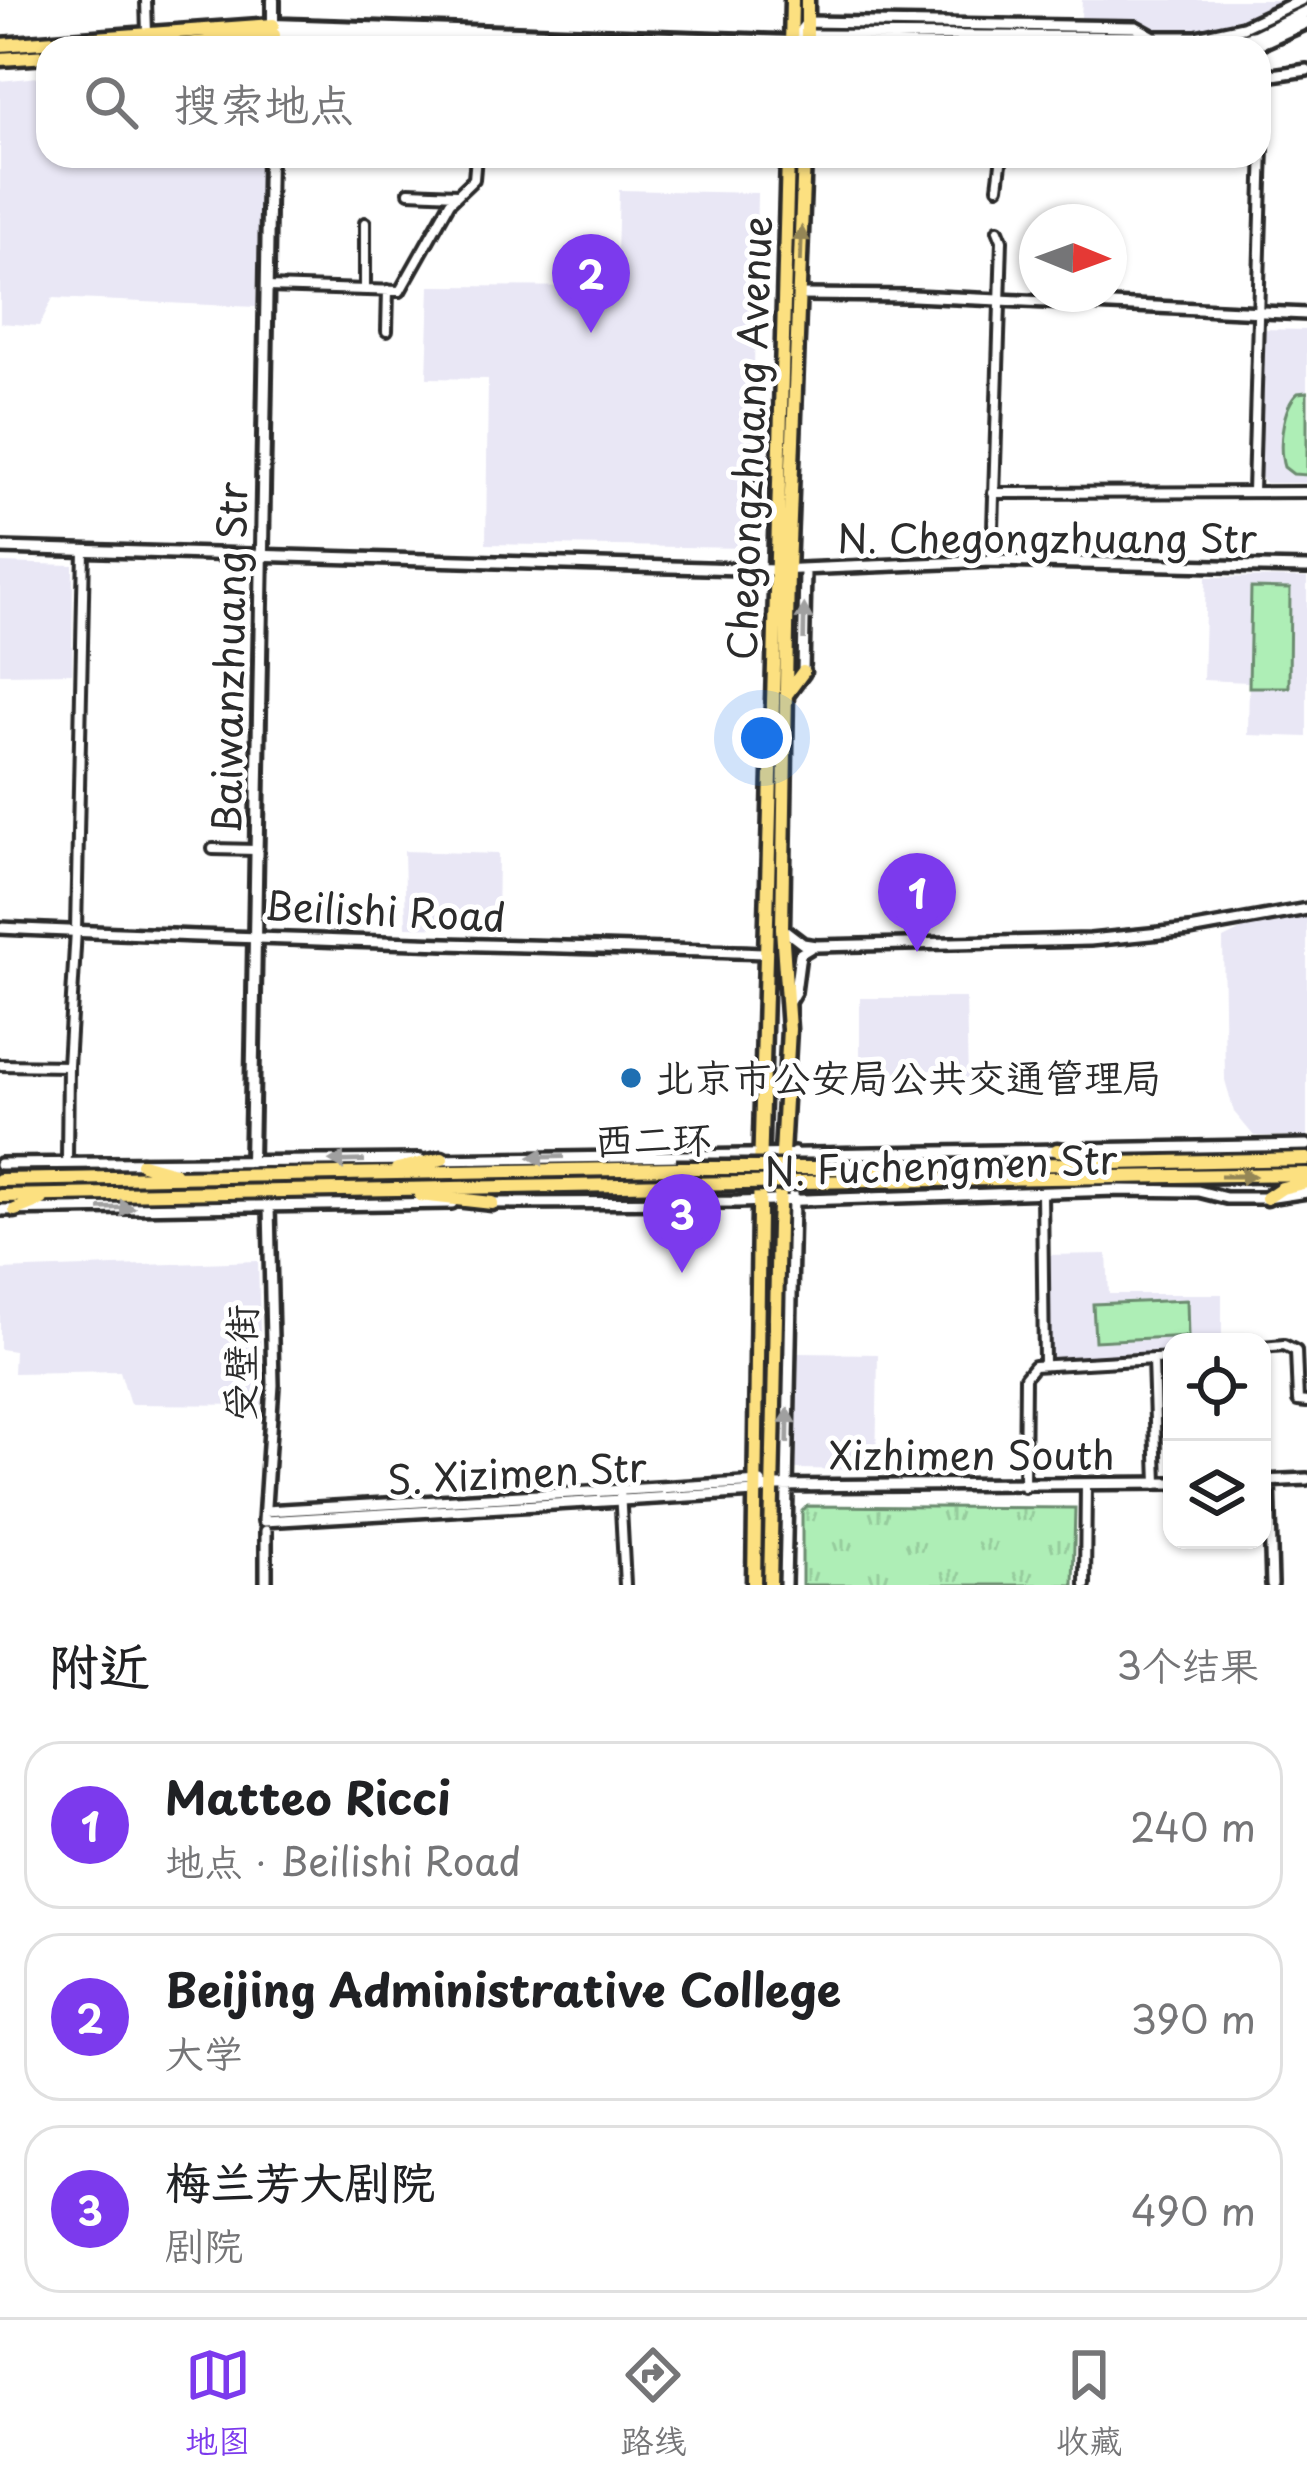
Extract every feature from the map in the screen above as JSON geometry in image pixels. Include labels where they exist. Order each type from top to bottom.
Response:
[{"type":"main road","points":[[273,0],[273,36]]},
{"type":"main road","points":[[791,36],[792,0]]},
{"type":"main road","points":[[807,0],[807,36]]},
{"type":"main road","points":[[1255,36],[1301,11]]},
{"type":"main road","points":[[1266,36],[1301,11]]},
{"type":"main road","points":[[0,45],[36,44]]},
{"type":"main road","points":[[0,59],[36,57]]},
{"type":"main road","name":"Baiwanzhuang Str","points":[[251,1162],[269,168]]},
{"type":"main road","name":"Chegongzhuang Avenue","points":[[770,1585],[779,1486],[789,1153],[789,1002],[782,928],[785,696],[779,455],[788,168]]},
{"type":"main road","name":"Chegongzhuang Avenue","points":[[754,1585],[766,953],[804,168]]},
{"type":"main road","points":[[763,472],[779,455]]},
{"type":"main road","points":[[785,696],[803,672]]},
{"type":"main road","points":[[1057,1150],[1144,1162]]},
{"type":"main road","name":"西二环","points":[[0,1180],[676,1184],[1307,1159]]},
{"type":"main road","points":[[365,1183],[442,1160]]},
{"type":"main road","points":[[142,1164],[187,1178]]},
{"type":"main road","name":"西二环","points":[[0,1196],[676,1168],[1307,1178]]},
{"type":"main road","points":[[1267,1198],[1307,1178]]},
{"type":"main road","points":[[365,1183],[492,1203]]},
{"type":"main road","points":[[15,1210],[51,1196]]},
{"type":"street","points":[[146,0],[147,36]]},
{"type":"street","points":[[1200,36],[1301,11]]},
{"type":"street","points":[[928,24],[979,36]]},
{"type":"street","points":[[816,36],[928,24],[1136,27],[1152,36]]},
{"type":"street","points":[[1271,76],[1307,74]]},
{"type":"street","points":[[266,287],[400,291],[450,202],[474,179],[475,168]]},
{"type":"street","points":[[998,187],[1000,168]]},
{"type":"street","points":[[1253,491],[1260,168]]},
{"type":"street","points":[[409,192],[459,194]]},
{"type":"street","points":[[364,290],[365,223]]},
{"type":"street","points":[[992,561],[998,230]]},
{"type":"street","points":[[387,331],[388,290]]},
{"type":"street","points":[[799,295],[1307,314]]},
{"type":"street","points":[[760,570],[763,472]]},
{"type":"street","points":[[993,493],[1307,492]]},
{"type":"street","name":"N. Chegongzhuang Str","points":[[0,548],[805,571],[992,561],[1307,568]]},
{"type":"street","points":[[67,1156],[84,550]]},
{"type":"street","points":[[803,672],[805,571]]},
{"type":"street","points":[[213,849],[256,850]]},
{"type":"street","points":[[782,928],[802,944],[816,946],[1090,940],[1190,930],[1307,909]]},
{"type":"street","name":"Beilishi Road","points":[[0,928],[495,948],[766,953]]},
{"type":"street","points":[[789,1002],[795,992],[800,954],[816,946]]},
{"type":"street","points":[[0,1065],[68,1066]]},
{"type":"street","name":"N. Fuchengmen Str","points":[[0,1164],[1307,1144]]},
{"type":"street","name":"N. Fuchengmen Str","points":[[0,1210],[760,1202],[1042,1192],[1198,1191],[1226,1198],[1267,1198],[1307,1192]]},
{"type":"street","points":[[1042,1192],[1044,1364]]},
{"type":"street","name":"受壁街","points":[[266,1585],[273,1385],[269,1206]]},
{"type":"street","points":[[1271,1347],[1295,1351],[1298,1401],[1307,1402]]},
{"type":"street","points":[[1024,1487],[1025,1377],[1034,1366],[1163,1358]]},
{"type":"street","points":[[1154,1359],[1157,1484]]},
{"type":"street","points":[[1271,1481],[1307,1480]]},
{"type":"street","name":"Xizhimen South","points":[[779,1486],[1163,1484]]},
{"type":"street","points":[[1085,1585],[1086,1485]]},
{"type":"street","points":[[265,1521],[779,1486],[785,1585]]},
{"type":"street","points":[[620,1494],[625,1585]]},
{"type":"street","points":[[1270,1549],[1272,1585]]},
{"type":"shaded area","points":[[1082,0],[1285,0],[1211,34],[1194,36],[1152,36],[1136,27],[1081,17]]},
{"type":"shaded area","points":[[36,77],[36,168],[260,168],[256,307],[53,298],[39,326],[0,323],[0,81]]},
{"type":"shaded area","points":[[619,190],[757,193],[751,548],[486,544],[488,379],[427,378],[430,286],[616,287]]},
{"type":"shaded area","points":[[1261,329],[1307,330],[1307,483],[1265,483],[1258,472]]},
{"type":"shaded area","points":[[0,563],[73,565],[72,673],[0,674]]},
{"type":"shaded area","points":[[1206,577],[1307,578],[1307,737],[1248,735],[1249,682],[1203,680]]},
{"type":"shaded area","points":[[404,851],[498,854],[497,929],[406,927]]},
{"type":"shaded area","points":[[1307,916],[1307,1136],[1254,1136],[1234,1112],[1225,1080],[1223,939],[1249,926]]},
{"type":"shaded area","points":[[860,998],[966,998],[968,1079],[939,1079],[932,1070],[860,1076]]},
{"type":"shaded area","points":[[1107,1254],[1109,1294],[1222,1294],[1222,1333],[1163,1333],[1163,1355],[1048,1358],[1045,1255]]},
{"type":"shaded area","points":[[258,1261],[262,1405],[130,1404],[120,1371],[13,1373],[14,1351],[0,1349],[0,1270]]},
{"type":"shaded area","points":[[798,1353],[878,1354],[876,1470],[796,1469]]},
{"type":"green space","points":[[1307,392],[1307,475],[1293,474],[1284,467],[1283,428],[1293,399]]},
{"type":"green space","points":[[1251,588],[1290,589],[1289,687],[1249,687]]},
{"type":"green space","points":[[1187,1300],[1188,1333],[1095,1341],[1093,1304]]},
{"type":"green space","points":[[807,1506],[1075,1508],[1073,1585],[802,1585],[802,1511]]},
{"type":"place","name":"Beijing Administrative College","points":[[591,333]]},
{"type":"place","name":"Matteo Ricci","points":[[917,952]]},
{"type":"place","name":"北京市公安局公共交通管理局","points":[[631,1078]]},
{"type":"place","name":"梅兰芳大剧院","points":[[682,1273]]}]
